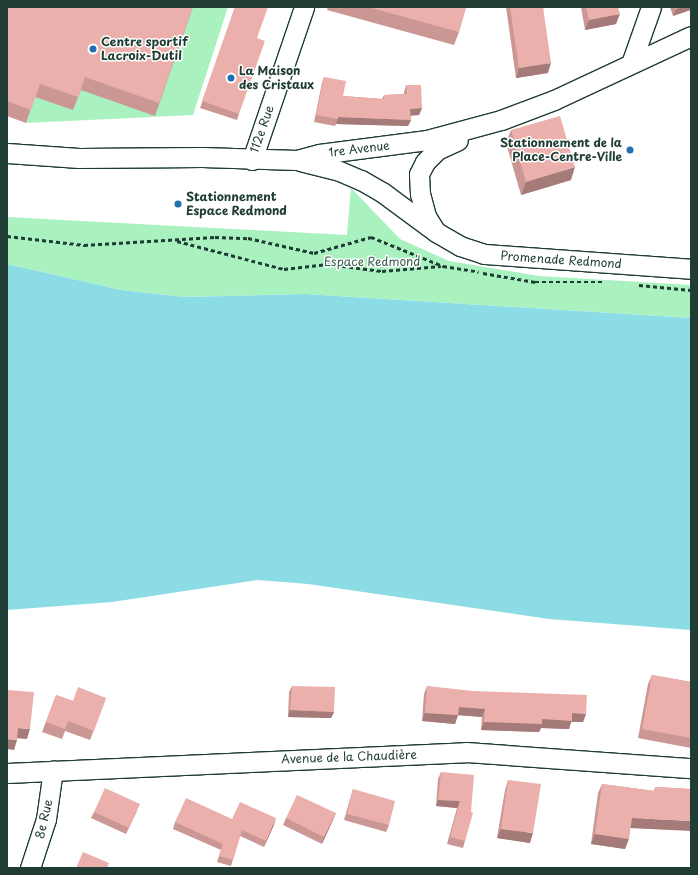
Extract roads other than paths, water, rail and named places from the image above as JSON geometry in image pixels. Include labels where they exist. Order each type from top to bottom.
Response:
[{"type":"street","name":"112e Rue","points":[[252,160],[304,7]]},
{"type":"street","points":[[632,61],[651,7]]},
{"type":"street","name":"1re Avenue","points":[[7,153],[79,158],[202,157],[252,160],[297,160],[319,154],[427,140],[501,120],[554,100],[632,61],[691,36]]},
{"type":"street","name":"Promenade Redmond","points":[[436,232],[426,216],[420,194],[419,174],[425,162],[437,150],[501,120]]},
{"type":"street","name":"Promenade Redmond","points":[[297,160],[337,170],[361,180],[382,192],[436,232],[460,246],[492,255],[691,269]]},
{"type":"street","name":"Avenue de la Chaudière","points":[[7,773],[466,752],[691,768]]},
{"type":"street","name":"8e Rue","points":[[30,868],[46,819],[53,770]]},
{"type":"water","points":[[7,264],[121,290],[185,297],[305,294],[691,318],[691,630],[549,619],[308,584],[258,580],[112,602],[7,610]]},
{"type":"place","name":"Centre sportif Lacroix-Dutil","points":[[93,49]]},
{"type":"place","name":"La Maison des Cristaux","points":[[231,78]]},
{"type":"place","name":"Stationnement de la Place-Centre-Ville","points":[[630,150]]},
{"type":"place","name":"Stationnement Espace Redmond","points":[[178,204]]},
{"type":"park label","name":"Espace Redmond","points":[[372,262]]}]
